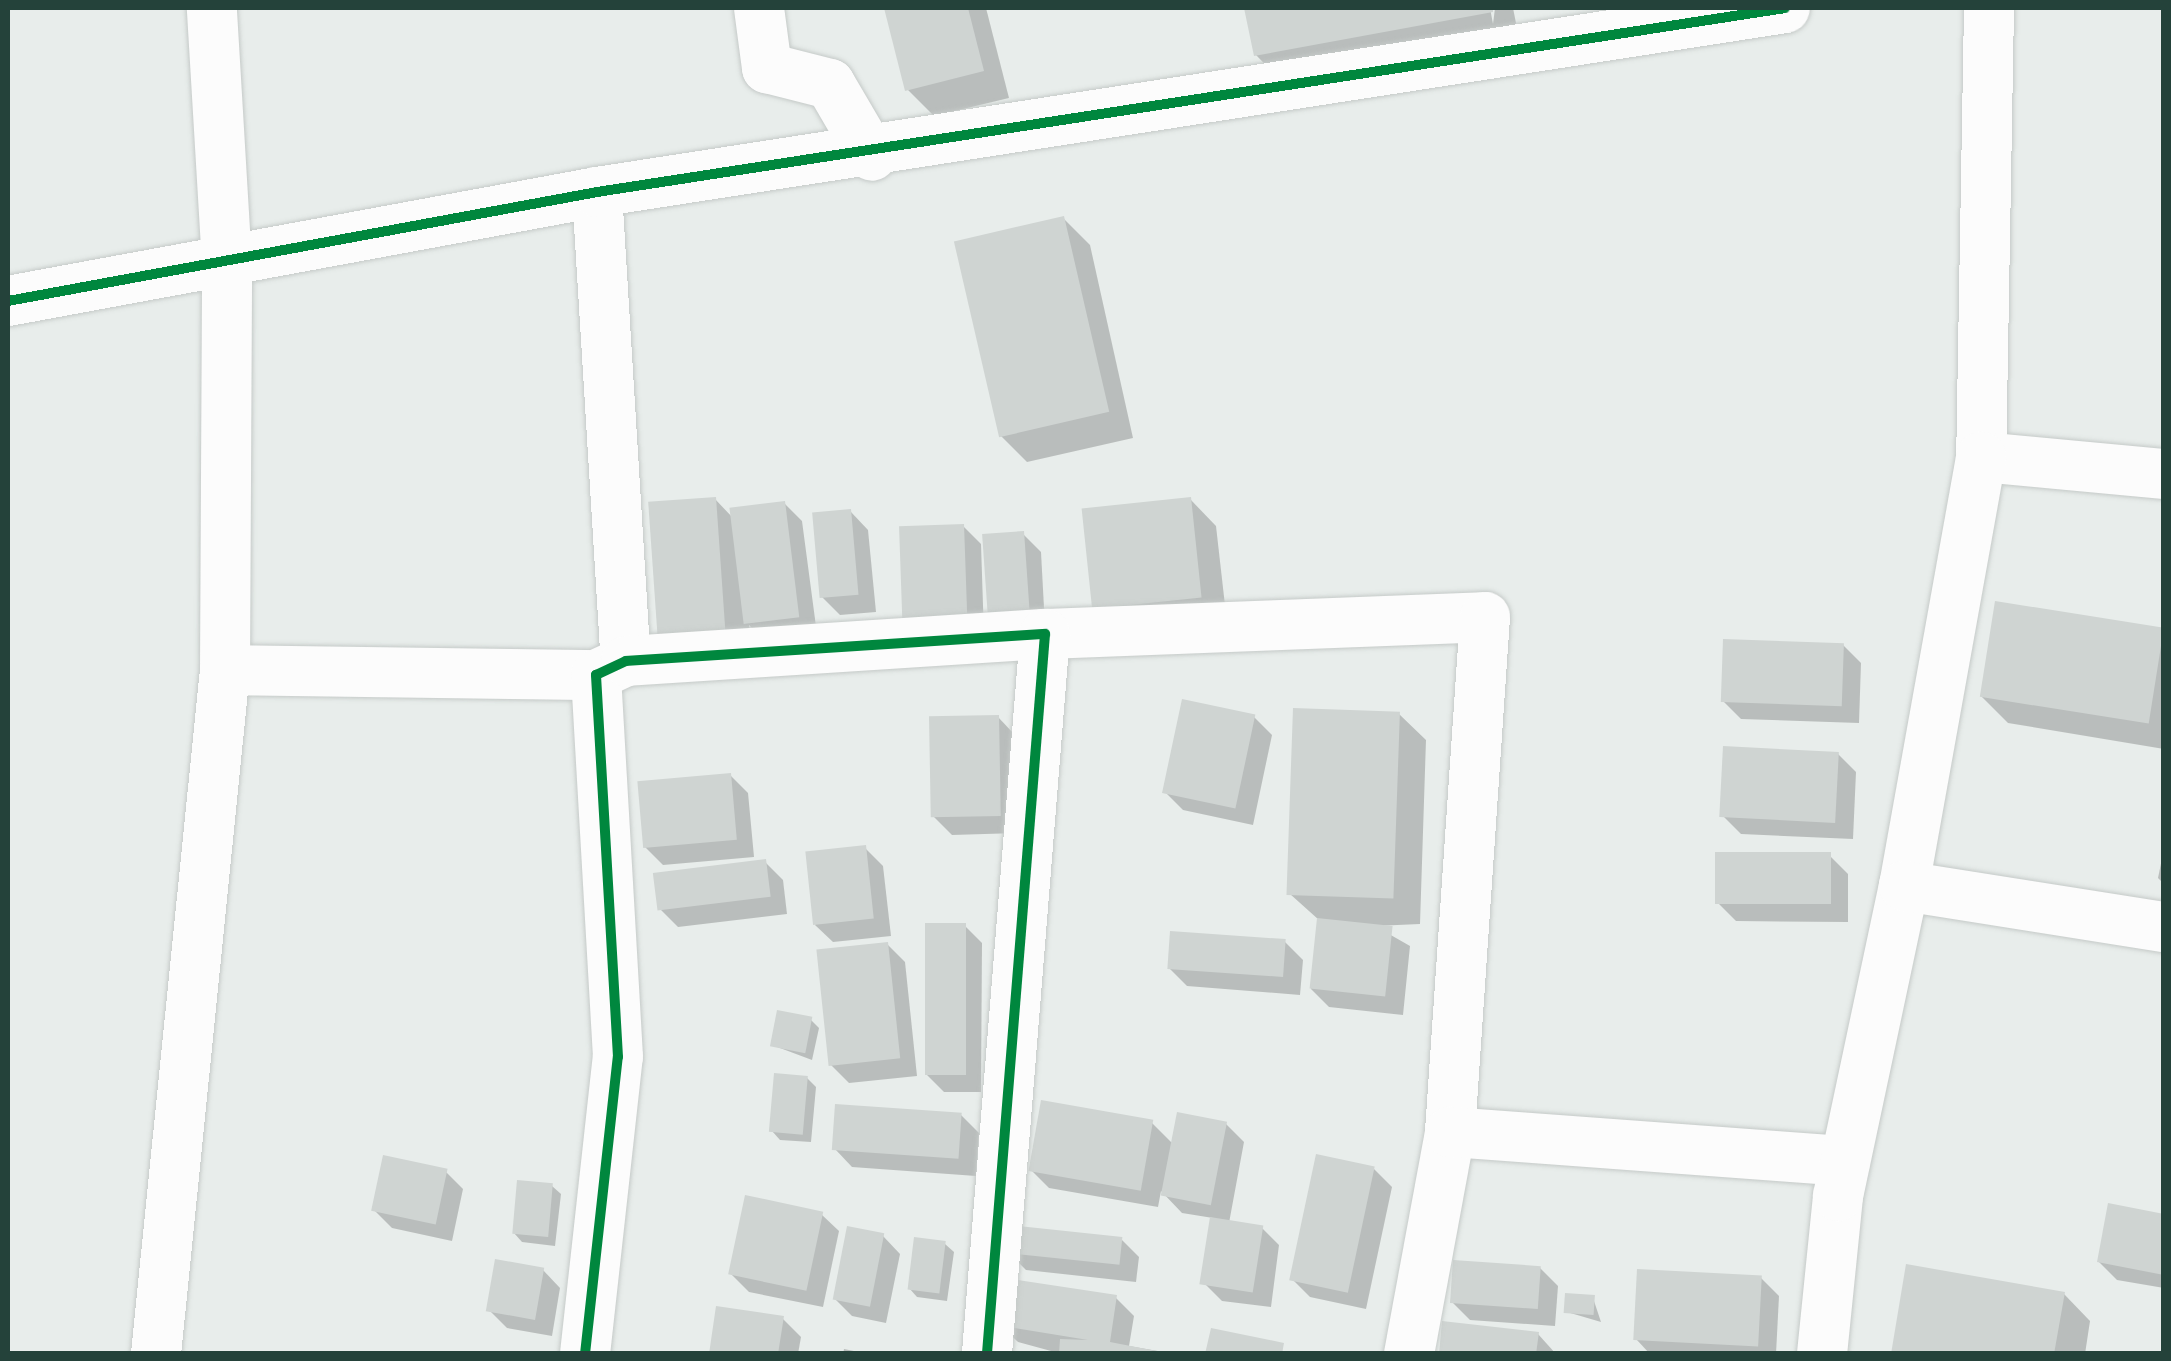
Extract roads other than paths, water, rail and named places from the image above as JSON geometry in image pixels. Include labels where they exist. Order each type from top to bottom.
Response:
[{"type":"street","points":[[156,1354],[225,670],[227,264],[212,8]]},
{"type":"street","points":[[759,8],[767,68],[830,84],[872,156]]},
{"type":"street","points":[[8,301],[227,264],[598,192],[872,156],[1697,12],[1785,8]]},
{"type":"street","points":[[1822,1354],[1845,1161],[1904,886],[1980,457],[1989,8]]},
{"type":"street","points":[[586,1354],[618,1058],[598,192]]},
{"type":"street","points":[[1980,457],[2164,474]]},
{"type":"street","points":[[225,670],[610,668],[1045,634],[1485,617],[1450,1132],[1409,1354]]},
{"type":"street","points":[[988,1354],[1045,634]]},
{"type":"street","points":[[1904,886],[2164,927]]},
{"type":"street","points":[[1450,1132],[1845,1161]]}]
